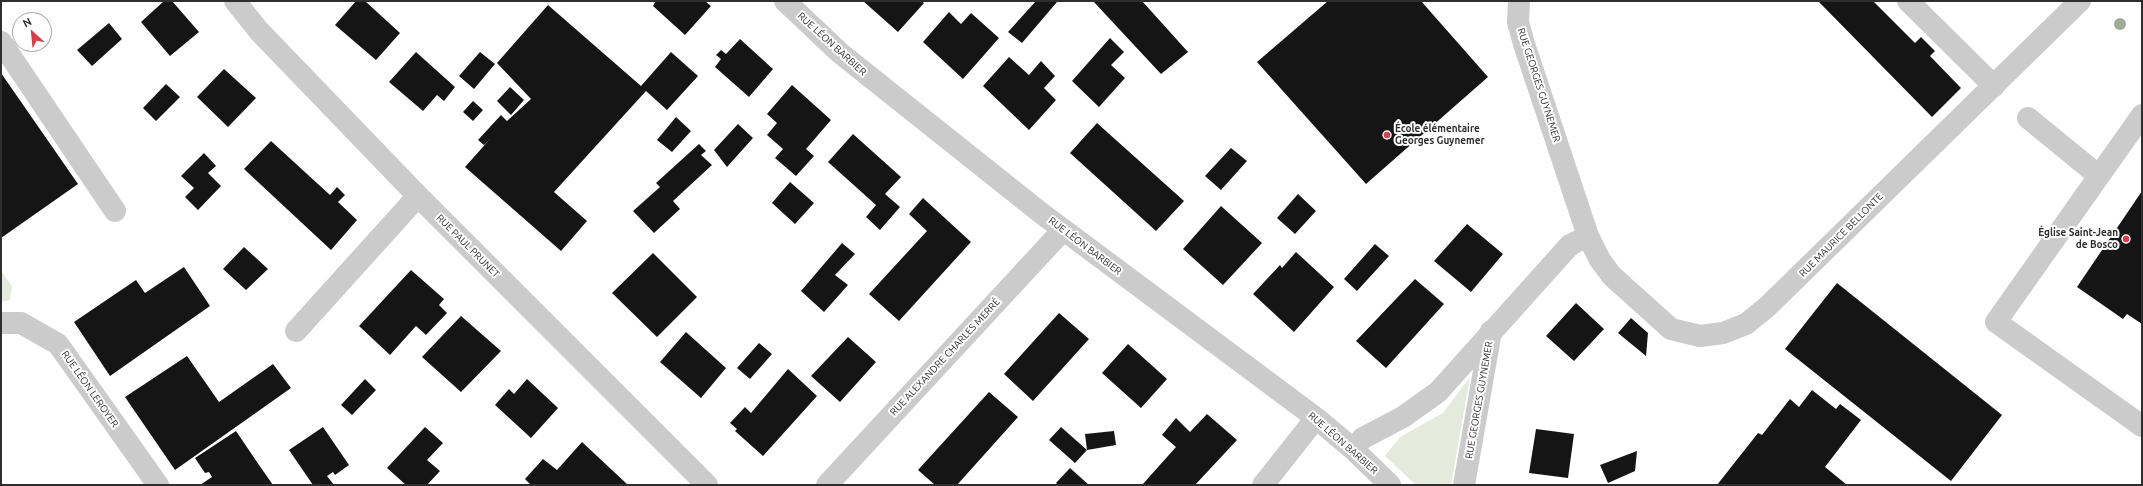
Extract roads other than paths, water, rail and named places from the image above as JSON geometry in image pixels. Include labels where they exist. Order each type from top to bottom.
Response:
[{"type":"street","name":"RUE PAUL PRUNET","points":[[235,1],[259,31],[418,196],[707,485]]},
{"type":"street","name":"RUE LÉON BARBIER","points":[[785,1],[840,53],[1063,230],[1316,418],[1390,485]]},
{"type":"street","name":"RUE GEORGES GUYNEMER","points":[[1519,1],[1518,22],[1524,44],[1588,236]]},
{"type":"street","points":[[1908,1],[1994,86]]},
{"type":"street","name":"RUE MAURICE BELLONTE","points":[[1588,236],[1600,260],[1612,276],[1671,329],[1700,336],[1723,333],[1746,324],[1767,307],[2080,1]]},
{"type":"street","points":[[1,42],[115,211]]},
{"type":"street","points":[[2142,115],[1996,322],[2142,426]]},
{"type":"street","points":[[2028,118],[2099,176]]},
{"type":"street","points":[[296,331],[418,196]]},
{"type":"street","name":"RUE ALEXANDRE CHARLES MERRÉ","points":[[827,485],[1063,230]]},
{"type":"street","points":[[1491,331],[1570,245],[1588,236]]},
{"type":"street","name":"RUE LÉON LEROYER","points":[[1,323],[21,323],[58,344],[158,485]]},
{"type":"street","name":"RUE GEORGES GUYNEMER","points":[[1353,450],[1363,438],[1403,417],[1438,392],[1491,331]]},
{"type":"street","name":"RUE GEORGES GUYNEMER","points":[[1464,485],[1491,331]]},
{"type":"street","points":[[1263,485],[1316,418]]},
{"type":"place","name":"École élémentaire Georges Guynemer","points":[[1387,135]]},
{"type":"place","name":"Église Saint-Jean de Bosco","points":[[2126,239]]}]
